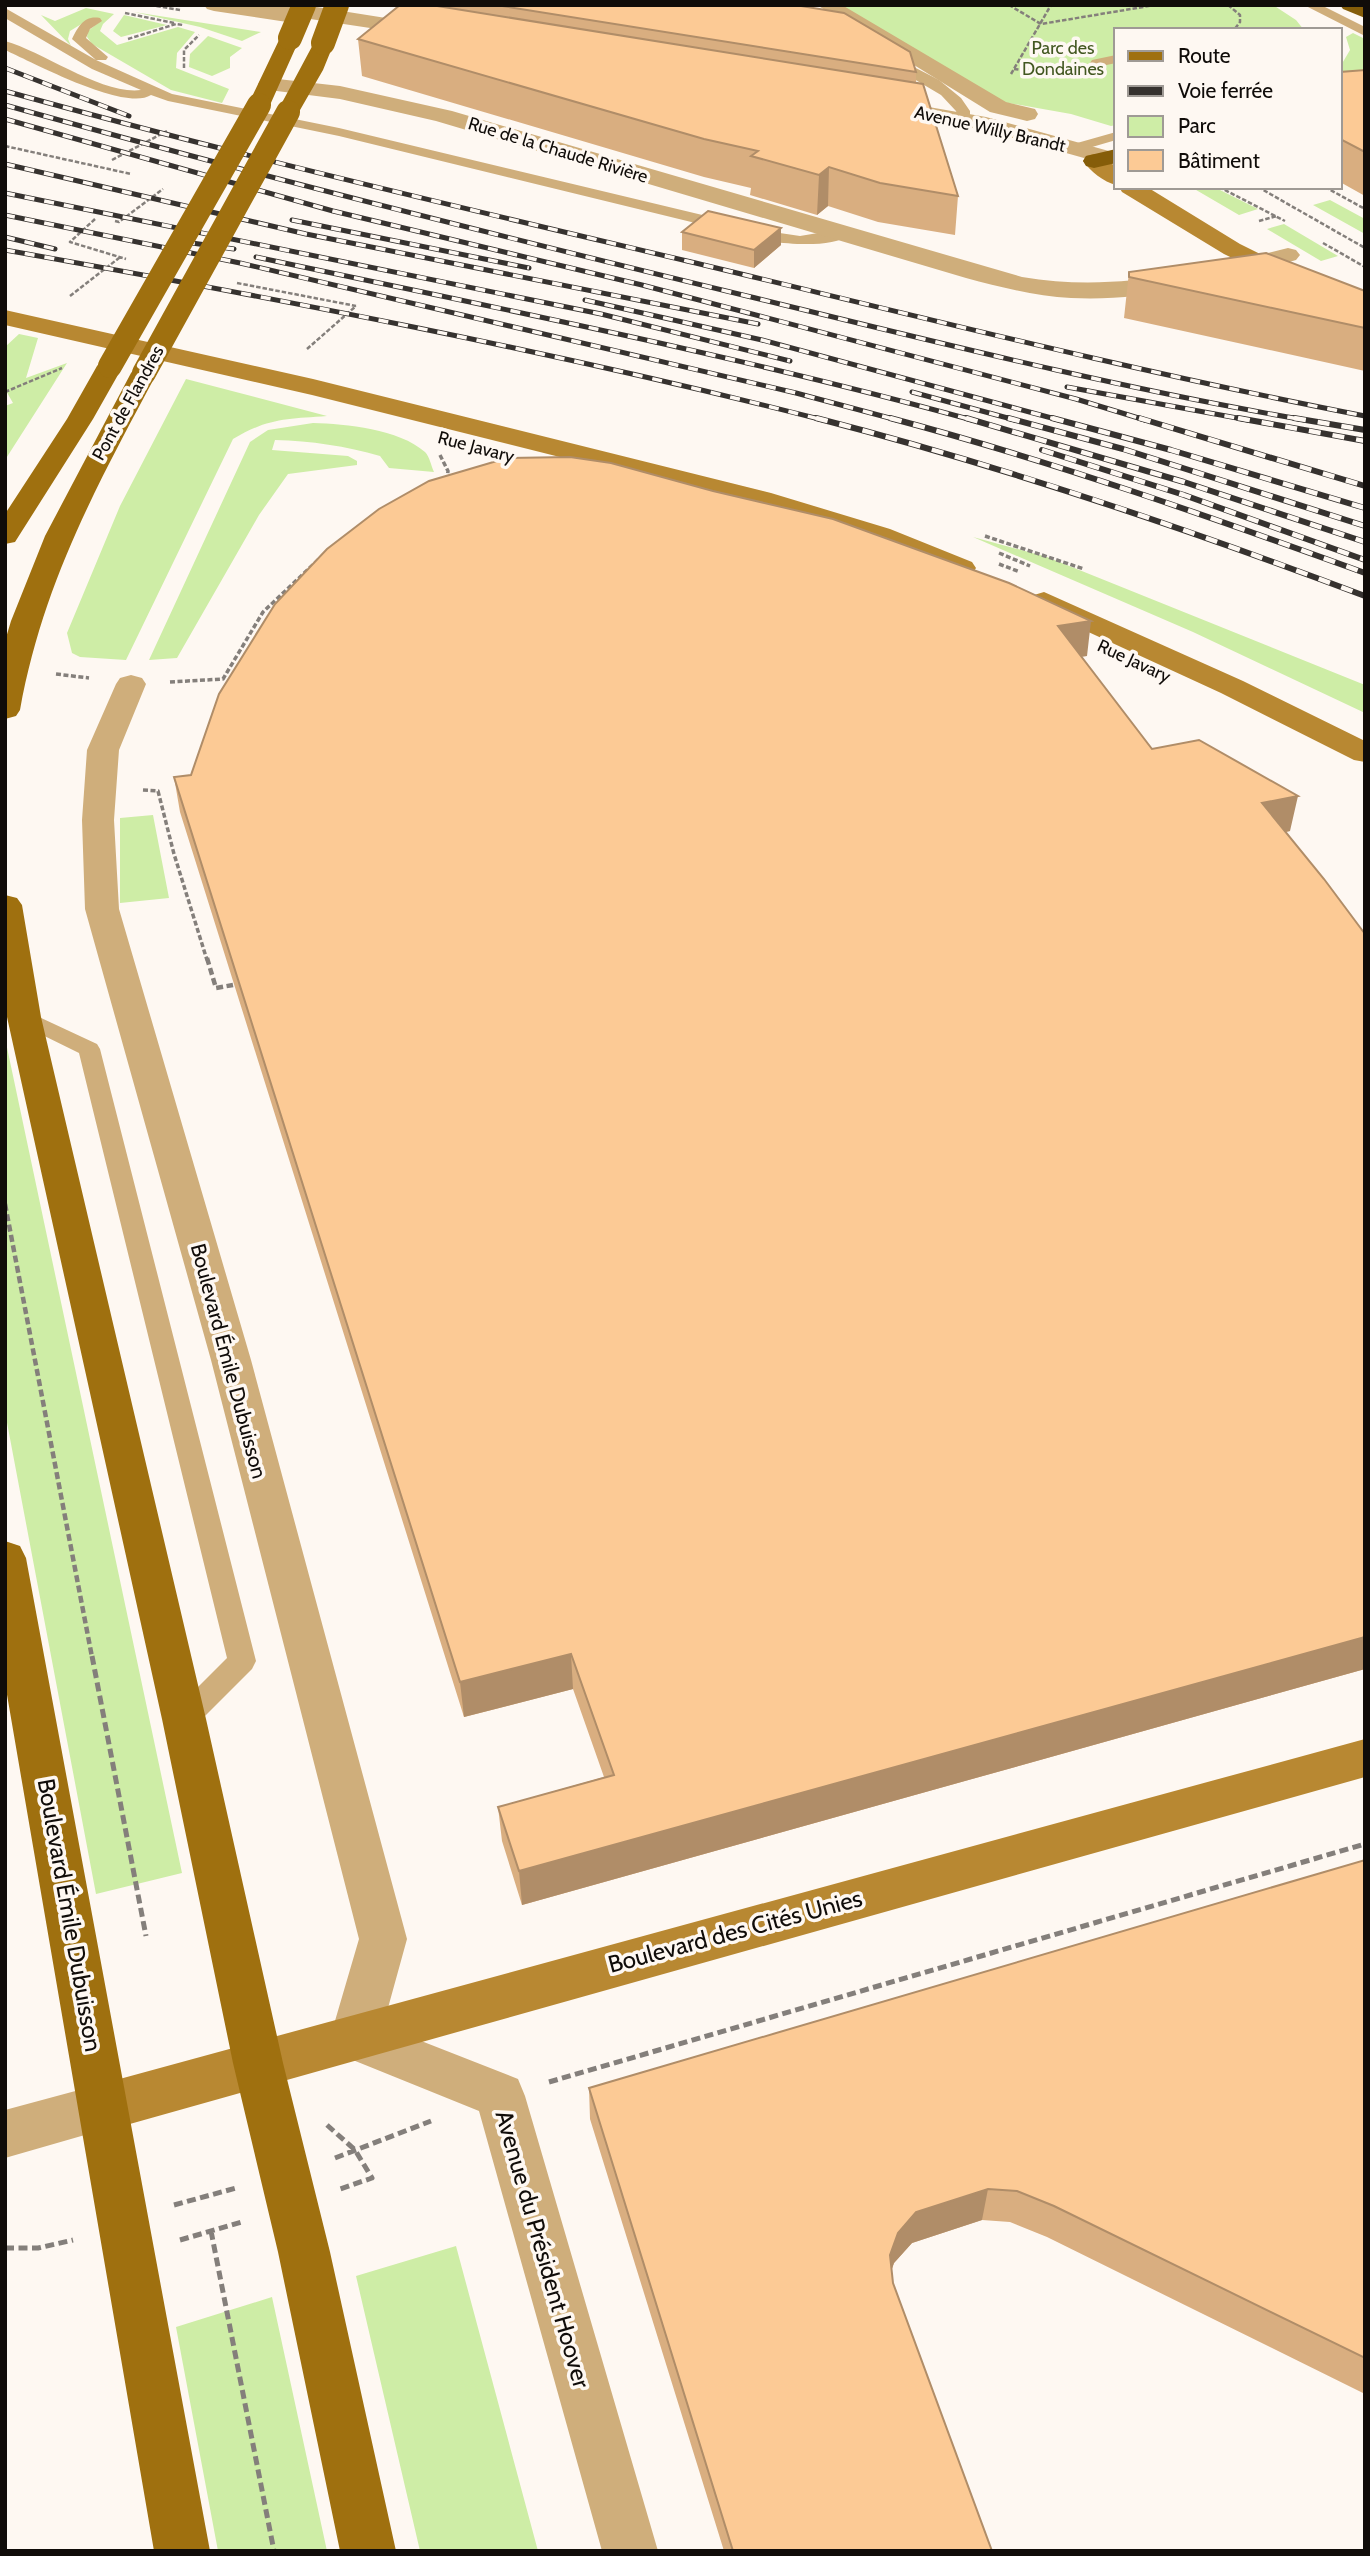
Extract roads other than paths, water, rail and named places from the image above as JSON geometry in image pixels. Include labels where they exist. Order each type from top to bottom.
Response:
[{"type":"highway","points":[[1350,5],[1365,12]]},
{"type":"main road","name":"Pont de Flandres","points":[[5,537],[80,419],[264,95],[304,5]]},
{"type":"main road","name":"Pont de Flandres","points":[[5,710],[24,621],[49,555],[144,373],[303,86],[337,5]]},
{"type":"main road","points":[[1134,189],[1246,242]]},
{"type":"main road","points":[[1174,189],[1246,242],[1365,317]]},
{"type":"main road","name":"Rue de la Chaude Rivière","points":[[1288,255],[1365,298]]},
{"type":"main road","name":"Rue Javary","points":[[5,317],[167,354],[293,396],[433,436],[829,541],[981,585]]},
{"type":"main road","name":"Rue Javary","points":[[1365,753],[1232,687],[1021,602],[1208,695],[1365,779]]},
{"type":"main road","points":[[5,905],[24,1017],[184,1718],[258,2063],[304,2252],[368,2551]]},
{"type":"main road","name":"Boulevard Émile Dubuisson","points":[[5,1558],[105,2106]]},
{"type":"main road","name":"Boulevard des Cités Unies","points":[[105,2106],[1365,1758]]},
{"type":"main road","points":[[105,2106],[182,2551]]},
{"type":"street","points":[[214,5],[445,37],[262,5]]},
{"type":"street","points":[[820,9],[998,107],[1052,120]]},
{"type":"street","name":"Rue de la Chaude Rivière","points":[[264,95],[303,86],[413,107],[990,276],[1070,291],[1113,291],[1225,273],[1246,242],[1288,255]]},
{"type":"street","name":"Avenue Willy Brandt","points":[[859,103],[965,120],[1106,157]]},
{"type":"street","name":"Boulevard Émile Dubuisson","points":[[131,684],[103,750],[98,820],[102,909],[231,1360],[383,1939],[355,2038]]},
{"type":"street","name":"Avenue du Président Hoover","points":[[355,2038],[500,2096],[630,2551]]},
{"type":"street","points":[[5,2134],[105,2106]]},
{"type":"lane","points":[[1293,5],[1319,24]]},
{"type":"lane","points":[[1310,5],[1365,32]]},
{"type":"lane","points":[[820,9],[943,90],[962,106],[965,120]]},
{"type":"lane","points":[[5,12],[97,66],[138,82]]},
{"type":"lane","points":[[95,21],[84,27],[79,39],[85,47],[138,82],[158,93],[182,101],[352,135],[773,237],[800,241],[842,234]]},
{"type":"lane","points":[[5,45],[83,80],[128,96],[158,93]]},
{"type":"lane","points":[[1097,63],[1114,59]]},
{"type":"lane","points":[[24,1017],[89,1049],[242,1661],[184,1718]]},
{"type":"railway","points":[[5,68],[129,116]]},
{"type":"railway","points":[[5,91],[345,179],[941,322],[1195,381],[1365,416]]},
{"type":"railway","points":[[5,105],[375,204],[886,330],[1095,379],[1297,418]]},
{"type":"railway","points":[[5,119],[333,211],[642,285],[1076,399],[1145,420]]},
{"type":"railway","points":[[5,164],[306,234],[758,324]]},
{"type":"railway","points":[[5,193],[601,314],[790,361]]},
{"type":"railway","points":[[5,215],[240,263],[796,393],[897,420]]},
{"type":"railway","points":[[292,220],[529,268]]},
{"type":"railway","points":[[5,237],[55,249]]},
{"type":"railway","points":[[185,242],[234,249]]},
{"type":"railway","points":[[5,250],[518,349],[823,420]]},
{"type":"railway","points":[[256,257],[705,353],[972,420]]},
{"type":"railway","points":[[585,300],[762,340],[1059,420]]},
{"type":"railway","points":[[1067,387],[1248,420]]},
{"type":"railway","points":[[912,392],[1015,420]]},
{"type":"railway","points":[[816,418],[1024,477],[1230,546],[1365,596]]},
{"type":"railway","points":[[890,418],[1129,490],[1365,573]]},
{"type":"railway","points":[[966,418],[1184,482],[1365,542]]},
{"type":"railway","points":[[1008,418],[1123,449],[1365,526]]},
{"type":"railway","points":[[1052,418],[1171,450],[1365,508]]},
{"type":"railway","points":[[1139,418],[1365,486]]},
{"type":"railway","points":[[1238,418],[1365,441]]},
{"type":"railway","points":[[1297,418],[1365,430]]},
{"type":"railway","points":[[1297,418],[1305,420]]},
{"type":"railway","points":[[1042,450],[1184,495],[1365,560]]},
{"type":"park label","name":"Parc des Dondaines","points":[[1063,58]]}]
